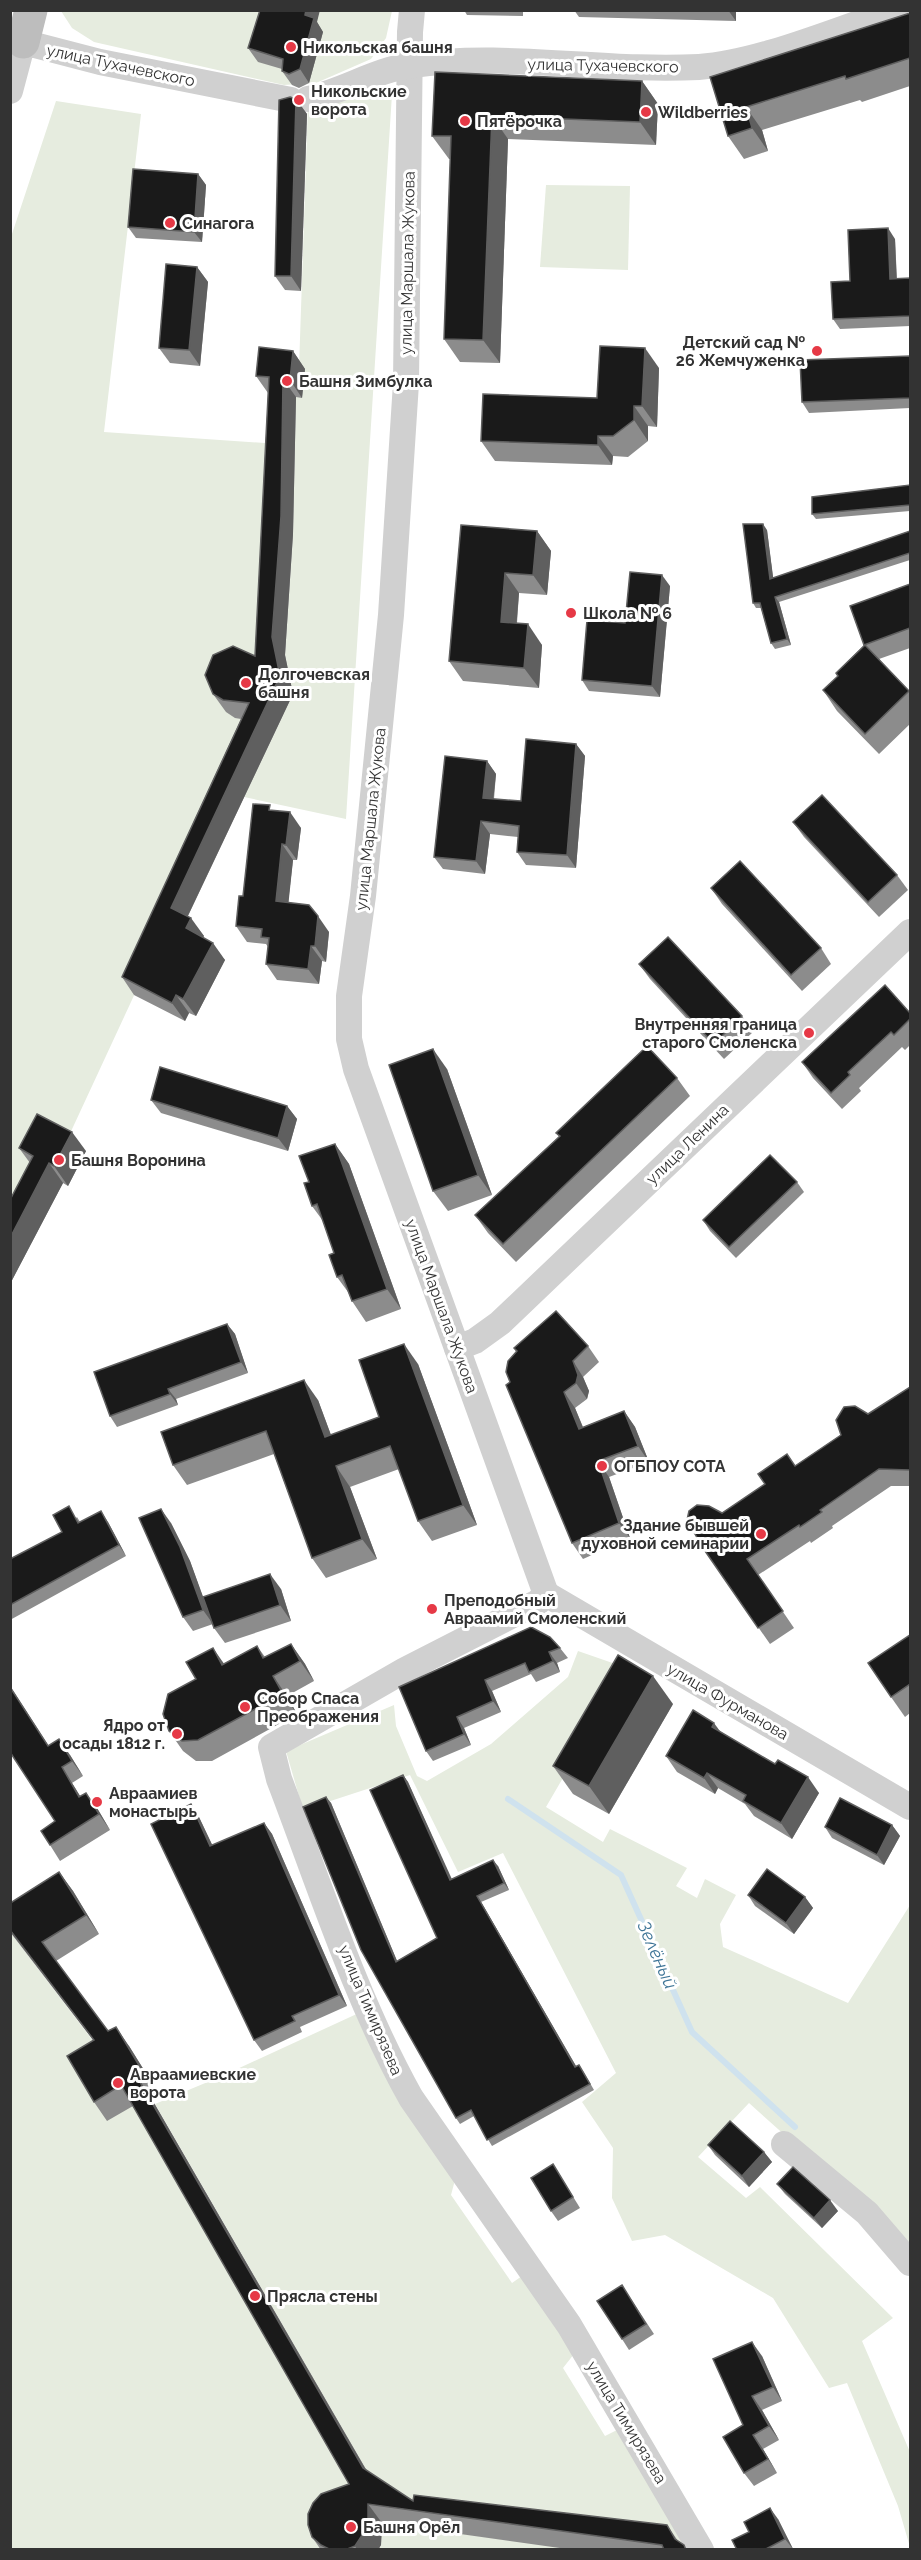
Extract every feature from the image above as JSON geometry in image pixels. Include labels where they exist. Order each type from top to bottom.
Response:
[{"type":"street","points":[[10,91],[31,10]]},
{"type":"street","name":"улица Маршала Жукова","points":[[412,10],[406,383],[391,615],[348,1024],[356,1069],[546,1594]]},
{"type":"street","name":"улица Тухачевского","points":[[23,42],[100,62],[299,100],[385,71],[411,65],[466,62],[699,67],[736,61],[771,51],[896,10]]},
{"type":"street","name":"улица Ленина","points":[[457,1348],[475,1341],[500,1323],[910,932]]},
{"type":"street","name":"улица Фурманова","points":[[546,1594],[910,1807]]},
{"type":"street","name":"улица Тимирязева","points":[[546,1594],[538,1602],[405,1670],[270,1747],[279,1779],[369,2014],[411,2098],[569,2325],[701,2550]]},
{"type":"street","points":[[784,2144],[867,2213],[910,2263]]},
{"type":"shaded area","points":[[61,11],[392,11],[386,38],[371,59],[316,83],[284,85],[94,42],[72,28]]},
{"type":"shaded area","points":[[392,94],[346,819],[244,797],[293,694],[285,655],[293,534],[296,397],[302,397],[299,368],[308,103]]},
{"type":"shaded area","points":[[56,101],[141,114],[104,432],[279,444],[265,713],[67,1140],[33,1168],[47,1175],[11,1247],[10,240]]},
{"type":"shaded area","points":[[546,185],[630,186],[628,270],[540,267]]},
{"type":"shaded area","points":[[578,1651],[627,1668],[546,1807],[603,1842],[610,1829],[687,1868],[676,1886],[697,1898],[705,1879],[736,1895],[720,1924],[723,1947],[848,2003],[910,1905],[910,2247],[749,2103],[698,2157],[746,2198],[760,2187],[893,2318],[862,2341],[910,2452],[910,2547],[898,2506],[847,2383],[829,2388],[773,2298],[665,2235],[632,2241],[612,2198],[613,2148],[582,2102],[616,2073],[503,1853],[458,1872],[410,1775],[303,1810],[286,1751],[394,1705],[396,1726],[417,1776],[427,1781],[491,1744],[568,1677]]},
{"type":"shaded area","points":[[10,1932],[107,2059],[369,2514],[323,2549],[11,2549]]},
{"type":"shaded area","points":[[361,2012],[455,2180],[451,2195],[512,2283],[522,2276],[574,2354],[563,2368],[605,2436],[621,2428],[688,2545],[415,2513],[376,2487],[155,2104]]},
{"type":"shaded area","points":[[377,2522],[574,2549],[379,2549],[381,2545]]},
{"type":"building","name":"Никольская башня","points":[[260,10],[306,10],[305,15],[314,18],[300,69],[289,74],[282,71],[283,59],[248,48]]},
{"type":"building","points":[[910,13],[910,58],[746,107],[752,128],[728,136],[710,77]]},
{"type":"building","points":[[435,72],[642,81],[640,122],[492,116],[483,340],[444,339],[451,136],[432,136]]},
{"type":"building","points":[[290,97],[296,99],[291,276],[275,276],[279,100]]},
{"type":"building","name":"Синагога","points":[[133,169],[198,174],[194,232],[128,227]]},
{"type":"building","points":[[888,228],[890,279],[910,278],[910,316],[833,319],[831,282],[850,281],[848,230]]},
{"type":"building","points":[[166,264],[197,267],[189,350],[159,348]]},
{"type":"building","points":[[600,346],[645,348],[642,406],[634,406],[634,420],[613,436],[598,436],[598,445],[481,441],[483,394],[597,398]]},
{"type":"building","points":[[259,347],[293,351],[290,380],[283,379],[281,516],[272,637],[280,676],[171,908],[191,918],[186,928],[213,943],[183,999],[176,995],[172,1003],[122,977],[249,703],[223,700],[213,694],[205,675],[213,655],[233,646],[255,656],[269,377],[256,376]]},
{"type":"building","points":[[910,356],[910,398],[802,402],[800,360]]},
{"type":"building","points":[[910,485],[910,505],[812,514],[812,497]]},
{"type":"building","points":[[743,524],[763,524],[770,579],[910,531],[910,553],[775,597],[787,639],[771,643],[760,603],[753,603]]},
{"type":"building","points":[[461,525],[537,531],[533,575],[505,573],[501,622],[528,624],[524,668],[449,661]]},
{"type":"building","points":[[630,572],[662,575],[652,686],[582,680],[587,620],[625,623]]},
{"type":"building","points":[[910,584],[910,628],[864,645],[850,606]]},
{"type":"building","points":[[865,645],[909,691],[865,734],[823,690],[838,676],[836,673]]},
{"type":"building","points":[[526,739],[576,744],[567,855],[517,852],[519,826],[481,821],[476,861],[434,857],[445,756],[487,761],[483,798],[521,801]]},
{"type":"building","points":[[822,795],[897,875],[868,902],[793,822]]},
{"type":"building","points":[[253,804],[270,805],[269,810],[290,812],[286,845],[282,844],[276,901],[309,905],[318,916],[315,946],[311,946],[308,969],[266,964],[269,938],[261,937],[262,929],[236,926],[239,896],[243,896]]},
{"type":"building","points":[[740,861],[821,948],[791,975],[711,888]]},
{"type":"building","points":[[668,937],[742,1016],[714,1044],[639,964]]},
{"type":"building","points":[[885,985],[910,1013],[910,1019],[894,1035],[891,1032],[848,1072],[850,1075],[831,1093],[802,1062]]},
{"type":"building","points":[[647,1046],[677,1078],[503,1244],[475,1215],[560,1136],[556,1133]]},
{"type":"building","points":[[433,1049],[478,1175],[433,1191],[389,1065]]},
{"type":"building","points":[[160,1067],[287,1106],[278,1138],[151,1100]]},
{"type":"building","points":[[37,1114],[72,1132],[54,1166],[49,1163],[10,1238],[10,1200],[33,1156],[19,1148]]},
{"type":"building","points":[[335,1144],[387,1289],[352,1301],[342,1275],[337,1277],[329,1255],[334,1253],[317,1204],[312,1206],[304,1183],[309,1182],[299,1156]]},
{"type":"building","points":[[770,1155],[797,1182],[729,1247],[703,1220]]},
{"type":"building","points":[[556,1311],[588,1346],[573,1361],[578,1375],[576,1383],[564,1392],[579,1429],[624,1411],[638,1446],[598,1461],[619,1523],[572,1543],[506,1385],[510,1382],[506,1372],[508,1361],[517,1351],[514,1348]]},
{"type":"building","points":[[227,1324],[241,1362],[168,1389],[170,1394],[110,1416],[94,1372]]},
{"type":"building","points":[[404,1344],[463,1505],[418,1521],[390,1446],[336,1466],[362,1539],[312,1558],[266,1431],[173,1465],[161,1432],[304,1380],[325,1437],[379,1417],[359,1360]]},
{"type":"building","name":"Здание бывшей духовной семинарии","points":[[910,1387],[910,1470],[879,1469],[820,1510],[822,1512],[800,1527],[799,1525],[747,1559],[783,1611],[758,1628],[703,1548],[687,1520],[689,1511],[697,1505],[709,1506],[722,1513],[765,1484],[758,1474],[787,1454],[795,1466],[841,1435],[836,1420],[844,1407],[855,1406],[868,1414]]},
{"type":"building","points":[[69,1506],[78,1523],[101,1511],[119,1545],[10,1605],[10,1559],[62,1532],[53,1515]]},
{"type":"building","points":[[161,1509],[180,1547],[203,1610],[183,1617],[139,1518]]},
{"type":"building","points":[[270,1574],[280,1605],[214,1628],[203,1597]]},
{"type":"building","points":[[531,1627],[550,1637],[560,1648],[549,1652],[553,1661],[529,1672],[525,1663],[485,1680],[493,1701],[457,1717],[464,1734],[426,1751],[399,1687]]},
{"type":"building","points":[[910,1635],[910,1684],[891,1697],[868,1663]]},
{"type":"building","points":[[291,1644],[300,1661],[273,1676],[283,1694],[198,1740],[182,1741],[169,1731],[163,1714],[168,1694],[196,1679],[186,1662],[213,1648],[222,1665],[257,1646],[263,1658]]},
{"type":"building","points":[[618,1655],[653,1676],[589,1786],[553,1766]]},
{"type":"building","points":[[10,1687],[48,1746],[59,1739],[72,1761],[62,1767],[79,1797],[86,1793],[99,1814],[50,1845],[41,1831],[55,1821],[10,1752]]},
{"type":"building","points":[[693,1710],[714,1723],[712,1727],[775,1764],[778,1760],[808,1777],[781,1823],[743,1801],[746,1795],[707,1773],[704,1778],[666,1756]]},
{"type":"building","points":[[403,1775],[450,1880],[493,1860],[504,1883],[477,1896],[575,2067],[579,2065],[590,2084],[487,2140],[471,2110],[456,2118],[361,1950],[303,1807],[326,1797],[396,1962],[437,1938],[370,1790]]},
{"type":"building","points":[[840,1798],[892,1825],[877,1855],[825,1827]]},
{"type":"building","points":[[191,1804],[210,1846],[264,1823],[339,1995],[292,2016],[295,2021],[254,2040],[151,1824]]},
{"type":"building","points":[[767,1869],[805,1897],[786,1923],[748,1895]]},
{"type":"building","points":[[59,1872],[86,1915],[42,1942],[108,2031],[116,2027],[143,2072],[137,2077],[363,2468],[413,2501],[414,2495],[667,2525],[675,2539],[684,2545],[686,2550],[664,2550],[662,2545],[368,2504],[368,2526],[355,2546],[345,2550],[331,2550],[312,2537],[308,2525],[308,2514],[313,2503],[321,2494],[349,2484],[121,2085],[94,2102],[67,2056],[94,2040],[10,1930],[10,1900],[12,1902]]},
{"type":"building","points":[[730,2121],[764,2152],[742,2176],[708,2145]]},
{"type":"building","points":[[553,2164],[573,2197],[551,2211],[531,2178]]},
{"type":"building","points":[[793,2167],[830,2200],[814,2218],[777,2184]]},
{"type":"building","points":[[622,2285],[646,2324],[622,2339],[597,2301]]},
{"type":"building","points":[[752,2342],[773,2387],[752,2396],[769,2426],[753,2435],[768,2459],[744,2473],[723,2437],[743,2425],[713,2359]]},
{"type":"building","points":[[770,2508],[785,2539],[764,2550],[737,2550],[732,2540],[749,2532],[744,2522]]},
{"type":"waterway","name":"Зелёный","points":[[508,1799],[621,1875],[692,2032],[795,2127]]},
{"type":"place","name":"Никольская башня","points":[[291,47]]},
{"type":"place","name":"Никольские ворота","points":[[299,100]]},
{"type":"place","name":"Wildberries","points":[[646,112]]},
{"type":"place","name":"Пятёрочка","points":[[465,121]]},
{"type":"place","name":"Синагога","points":[[170,223]]},
{"type":"place","name":"Детский сад № 26 Жемчуженка","points":[[817,351]]},
{"type":"place","name":"Башня Зимбулка","points":[[287,381]]},
{"type":"place","name":"Школа № 6","points":[[571,613]]},
{"type":"place","name":"Долгочевская башня","points":[[246,683]]},
{"type":"place","name":"Внутренняя граница старого Смоленска","points":[[809,1033]]},
{"type":"place","name":"Башня Воронина","points":[[59,1160]]},
{"type":"place","name":"ОГБПОУ СОТА","points":[[602,1466]]},
{"type":"place","name":"Здание бывшей духовной семинарии","points":[[761,1534]]},
{"type":"place","name":"Преподобный Авраамий Смоленский","points":[[432,1609]]},
{"type":"place","name":"Собор Спаса Преображения","points":[[245,1707]]},
{"type":"place","name":"Ядро от осады 1812 г.","points":[[177,1734]]},
{"type":"place","name":"Авраамиев монастырь","points":[[97,1802]]},
{"type":"place","name":"Авраамиевские ворота","points":[[118,2083]]},
{"type":"place","name":"Прясла стены","points":[[255,2296]]},
{"type":"place","name":"Башня Орёл","points":[[351,2527]]}]
